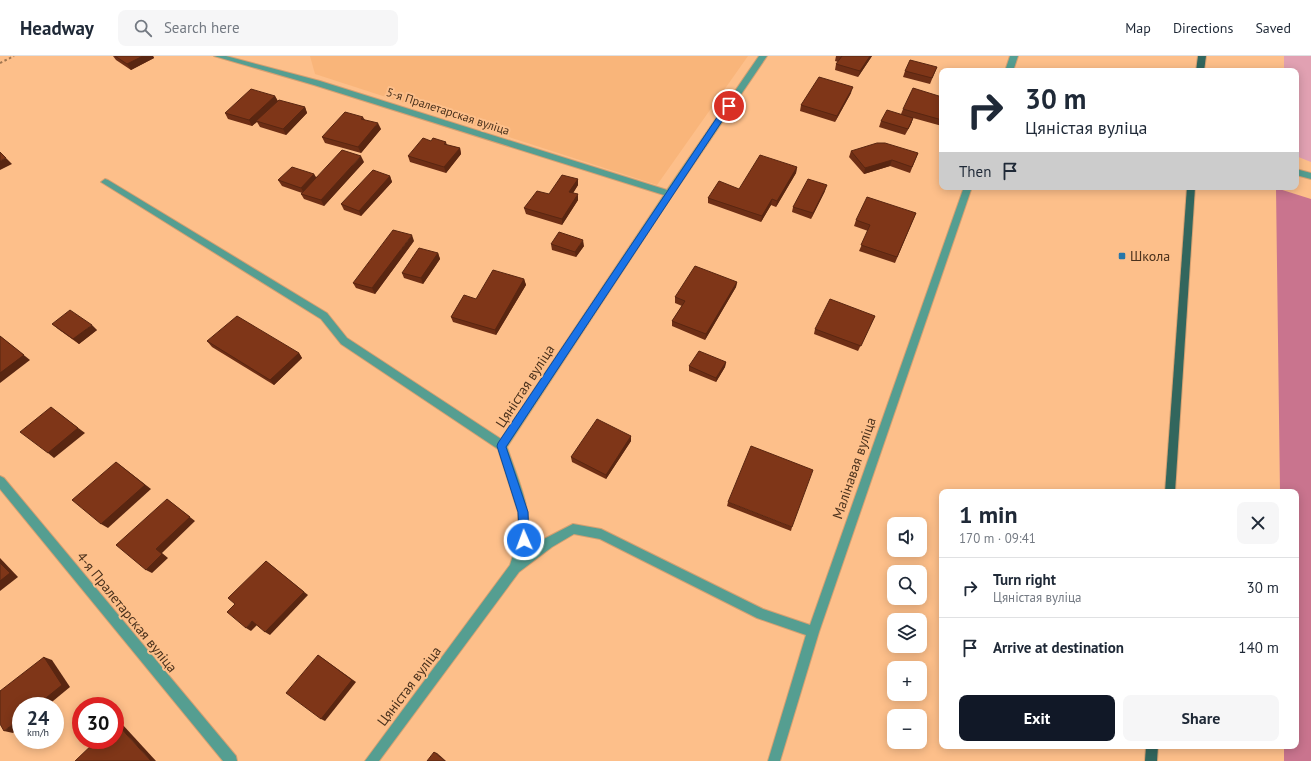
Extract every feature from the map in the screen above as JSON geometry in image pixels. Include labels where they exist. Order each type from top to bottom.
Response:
[{"type":"main road","points":[[1200,68],[1202,56]]},
{"type":"main road","points":[[1170,489],[1191,190]]},
{"type":"main road","points":[[1151,761],[1152,749]]},
{"type":"street","name":"5-я Пралетарская вуліца","points":[[218,56],[317,82],[669,194]]},
{"type":"street","name":"Цяністая вуліца","points":[[371,761],[515,568],[524,540],[523,512],[502,446],[669,194],[763,56]]},
{"type":"street","points":[[1010,68],[1014,56]]},
{"type":"street","points":[[1299,173],[1311,176]]},
{"type":"street","points":[[105,182],[324,316],[344,341],[502,446]]},
{"type":"street","name":"Малінавая вуліца","points":[[774,761],[813,632],[967,190]]},
{"type":"street","name":"4-я Пралетарская вуліца","points":[[0,481],[231,761]]},
{"type":"street","points":[[515,568],[548,543],[572,529],[601,534],[762,614],[813,632]]},
{"type":"path","points":[[0,63],[14,56]]},
{"type":"shaded area","points":[[310,56],[748,56],[657,185],[315,74]]},
{"type":"shaded area","points":[[1284,56],[1311,56],[1311,162],[1299,157],[1299,68],[1284,68]]},
{"type":"shaded area","points":[[1276,190],[1282,190],[1311,199],[1311,761],[1284,761],[1284,749],[1299,749],[1299,489],[1280,489]]},
{"type":"building","points":[[115,56],[143,56],[127,64]]},
{"type":"building","points":[[842,56],[870,56],[860,71],[836,64]]},
{"type":"building","points":[[910,60],[937,67],[932,78],[905,71]]},
{"type":"building","points":[[819,77],[853,87],[837,116],[801,105]]},
{"type":"building","points":[[913,88],[939,96],[939,119],[903,109]]},
{"type":"building","points":[[251,89],[275,96],[249,120],[225,113]]},
{"type":"building","points":[[279,100],[305,107],[283,129],[256,121]]},
{"type":"building","points":[[887,110],[913,118],[908,129],[881,121]]},
{"type":"building","points":[[345,112],[363,117],[361,119],[378,123],[358,147],[322,137]]},
{"type":"building","points":[[423,138],[431,141],[433,138],[446,142],[444,144],[460,148],[444,167],[408,156]]},
{"type":"building","points":[[877,143],[885,143],[918,153],[912,167],[892,160],[865,168],[851,151]]},
{"type":"building","points":[[342,150],[361,156],[321,200],[301,194]]},
{"type":"building","points":[[0,152],[6,158],[0,161]]},
{"type":"building","points":[[760,155],[797,167],[777,201],[772,199],[762,216],[708,198],[719,181],[739,189]]},
{"type":"building","points":[[292,167],[314,174],[301,188],[278,180]]},
{"type":"building","points":[[373,170],[390,176],[359,211],[341,204]]},
{"type":"building","points":[[562,175],[578,179],[569,192],[578,194],[562,219],[524,208],[537,191],[549,194]]},
{"type":"building","points":[[808,179],[827,185],[813,213],[793,207]]},
{"type":"building","points":[[867,197],[916,213],[897,257],[861,245],[870,225],[856,220]]},
{"type":"building","points":[[393,230],[412,235],[372,288],[353,283]]},
{"type":"building","points":[[559,232],[583,240],[575,252],[551,244]]},
{"type":"building","points":[[419,248],[438,253],[421,278],[402,273]]},
{"type":"building","points":[[695,266],[737,282],[706,334],[672,321],[685,301],[675,297]]},
{"type":"building","points":[[493,270],[524,279],[495,330],[451,317],[464,295],[476,299]]},
{"type":"building","points":[[830,299],[875,316],[861,346],[815,329]]},
{"type":"building","points":[[70,310],[92,325],[73,339],[52,324]]},
{"type":"building","points":[[237,316],[299,353],[270,380],[207,341]]},
{"type":"building","points":[[0,336],[24,355],[0,373]]},
{"type":"building","points":[[699,351],[726,362],[716,378],[689,366]]},
{"type":"building","points":[[51,407],[78,428],[48,453],[20,432]]},
{"type":"building","points":[[597,419],[631,436],[606,475],[571,457]]},
{"type":"building","points":[[751,446],[813,470],[792,527],[728,502]]},
{"type":"building","points":[[116,462],[145,485],[101,524],[72,500]]},
{"type":"building","points":[[167,499],[190,517],[156,549],[162,554],[146,570],[116,545]]},
{"type":"building","points":[[266,561],[304,592],[265,632],[252,621],[246,628],[227,612],[235,604],[228,598]]},
{"type":"building","points":[[0,563],[10,573],[0,581]]},
{"type":"building","points":[[318,655],[352,680],[321,719],[286,693]]},
{"type":"building","points":[[44,657],[62,685],[47,697],[12,697],[12,725],[4,731],[0,724],[0,691]]},
{"type":"building","points":[[124,732],[151,761],[75,761],[88,749],[124,749]]},
{"type":"building","points":[[434,752],[445,761],[427,761]]},
{"type":"place","name":"Школа","points":[[1122,256]]},
{"type":"route","points":[[524,540],[523,512],[502,446],[729,106]]}]
